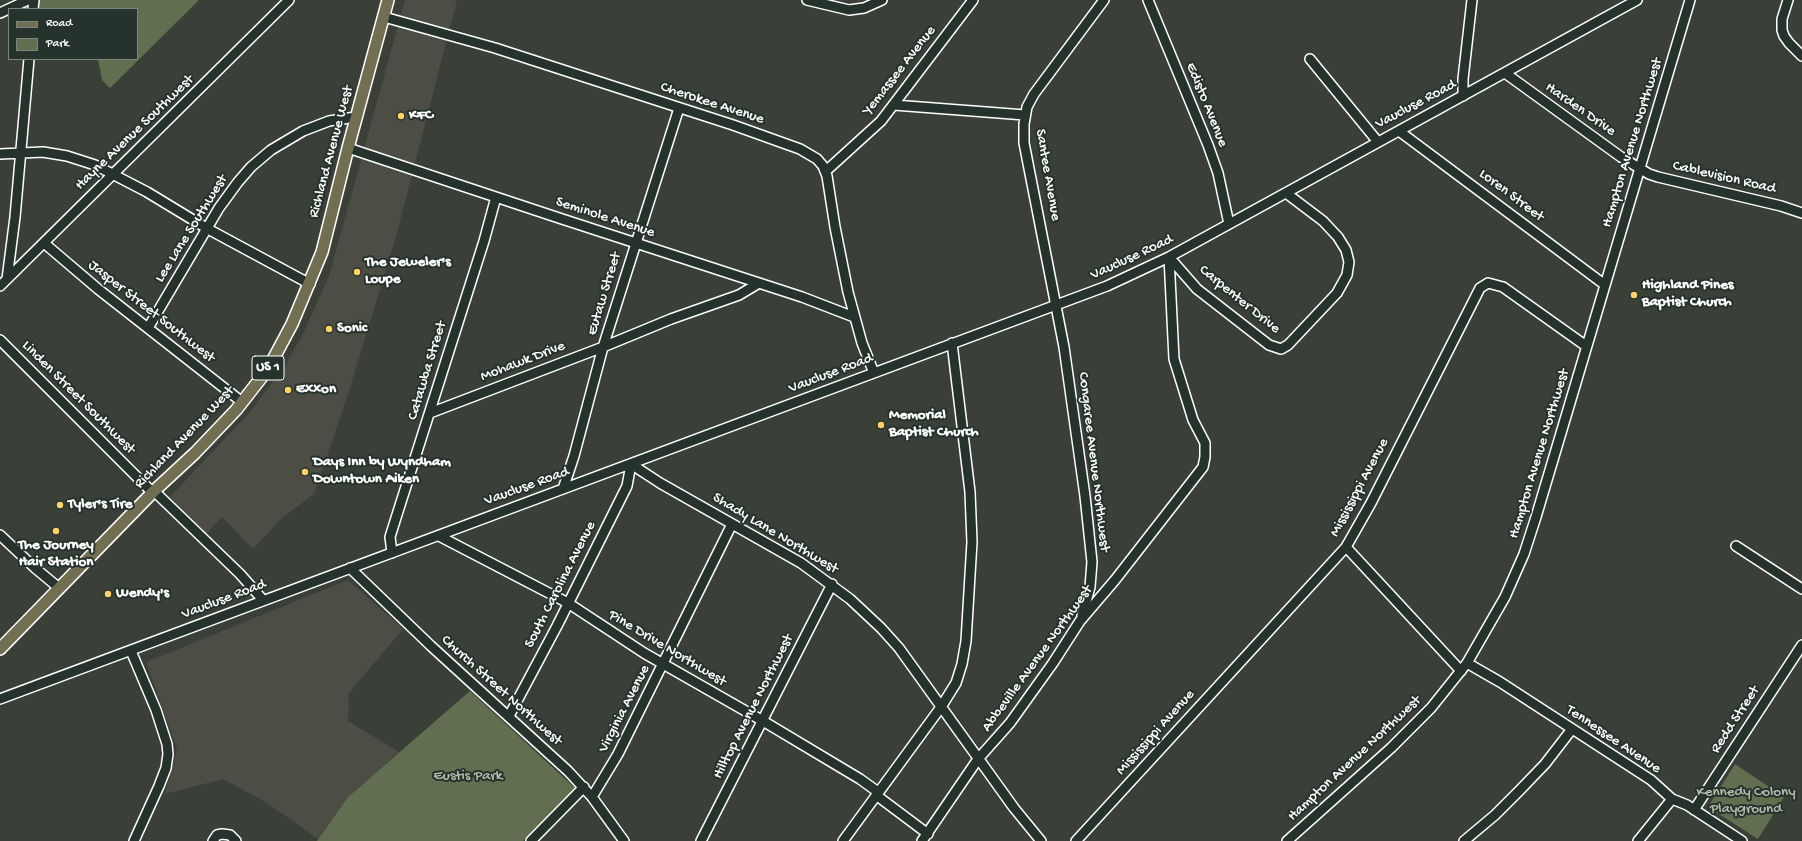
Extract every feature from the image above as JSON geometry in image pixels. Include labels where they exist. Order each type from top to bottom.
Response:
[{"type":"main road","name":"Richland Avenue West","points":[[0,649],[154,491],[196,453],[242,402],[268,369],[310,284],[322,252],[356,117],[388,0]]},
{"type":"street","points":[[11,8],[28,0]]},
{"type":"street","name":"Hayne Avenue Southwest","points":[[3,282],[289,0]]},
{"type":"street","points":[[808,0],[849,10],[864,8],[882,0]]},
{"type":"street","name":"Yemassee Avenue","points":[[826,171],[881,121],[973,0]]},
{"type":"street","name":"Santee Avenue","points":[[1057,306],[1024,143],[1025,115],[1034,94],[1104,0]]},
{"type":"street","name":"Edisto Avenue","points":[[1148,0],[1208,145],[1218,173],[1229,224]]},
{"type":"street","points":[[1463,96],[1463,79],[1472,0]]},
{"type":"street","name":"Vaucluse Road","points":[[0,699],[952,343],[1057,306],[1107,286],[1169,257],[1637,0]]},
{"type":"street","name":"Hampton Avenue Northwest","points":[[1287,841],[1396,743],[1431,708],[1462,671],[1497,614],[1524,554],[1690,0]]},
{"type":"street","points":[[1788,0],[1782,18],[1782,30],[1789,43],[1802,56]]},
{"type":"street","name":"Cherokee Avenue","points":[[384,17],[495,48],[733,125],[800,149],[817,159],[826,171]]},
{"type":"street","points":[[1310,59],[1378,142]]},
{"type":"street","points":[[3,282],[12,250],[29,60]]},
{"type":"street","name":"Harden Drive","points":[[1505,73],[1640,169]]},
{"type":"street","points":[[894,105],[1025,115]]},
{"type":"street","name":"Eutaw Street","points":[[563,489],[568,477],[603,347],[625,282],[635,243],[679,108]]},
{"type":"street","name":"Lee Lane Southwest","points":[[148,328],[208,229],[219,208],[251,167],[286,139],[329,121],[356,117]]},
{"type":"street","name":"Loren Street","points":[[1399,131],[1556,246],[1605,285]]},
{"type":"street","name":"Seminole Avenue","points":[[348,148],[759,283],[854,317]]},
{"type":"street","points":[[0,154],[43,152],[67,156],[95,165],[147,192],[208,229],[310,284]]},
{"type":"street","name":"Cablevision Road","points":[[1640,169],[1658,177],[1781,206],[1802,213]]},
{"type":"street","points":[[826,171],[836,234],[854,317],[864,349],[874,373]]},
{"type":"street","name":"Carpenter Drive","points":[[1169,257],[1197,289],[1269,345],[1281,349],[1288,345],[1337,292],[1347,275],[1349,262],[1346,250],[1323,221],[1286,193]]},
{"type":"street","name":"Catawba Street","points":[[392,553],[390,537],[463,303],[484,242],[496,197]]},
{"type":"street","name":"Jasper Street Southwest","points":[[44,243],[52,252],[242,402]]},
{"type":"street","name":"Abbeville Avenue Northwest","points":[[925,837],[978,759],[1010,723],[1057,657],[1080,621],[1115,580],[1202,467],[1205,457],[1205,443],[1193,420],[1174,359],[1169,257]]},
{"type":"street","name":"Mohawk Drive","points":[[430,412],[603,347],[671,319],[739,295],[759,283]]},
{"type":"street","name":"Mississippi Avenue","points":[[1076,841],[1346,546],[1370,503],[1480,288],[1488,283],[1503,287],[1586,346]]},
{"type":"street","name":"Congaree Avenue Northwest","points":[[1057,306],[1085,496],[1092,562],[1090,587],[1080,621]]},
{"type":"street","name":"Linden Street Southwest","points":[[0,340],[148,488],[154,491],[240,574],[263,600]]},
{"type":"street","points":[[843,841],[941,707],[956,682],[962,664],[966,641],[972,555],[970,492],[952,343]]},
{"type":"street","name":"Shady Lane Northwest","points":[[631,464],[801,563],[832,584],[850,599],[881,628],[912,665],[978,759],[1014,808],[1041,841]]},
{"type":"street","name":"South Carolina Avenue","points":[[509,716],[627,486],[631,464]]},
{"type":"street","name":"Virginia Avenue","points":[[592,797],[618,754],[664,664],[676,635],[732,524]]},
{"type":"street","points":[[0,535],[59,588]]},
{"type":"street","name":"Pine Drive Northwest","points":[[439,536],[568,603],[618,637],[860,779],[925,837]]},
{"type":"street","points":[[1346,546],[1462,671]]},
{"type":"street","points":[[1736,546],[1802,589]]},
{"type":"street","name":"Church Street Northwest","points":[[350,568],[431,646],[509,716],[584,787],[624,841]]},
{"type":"street","name":"Hilltop Avenue Northwest","points":[[701,841],[832,584]]},
{"type":"street","name":"Redd Street","points":[[1694,810],[1802,644]]},
{"type":"street","points":[[131,651],[156,710],[167,744],[168,754],[166,768],[159,786],[134,841]]},
{"type":"street","name":"Tennessee Avenue","points":[[1467,663],[1500,682],[1651,780],[1672,799],[1694,810],[1742,841]]},
{"type":"street","points":[[1464,841],[1495,815],[1519,791],[1545,764],[1572,729]]},
{"type":"street","points":[[531,841],[584,787]]},
{"type":"street","points":[[1638,841],[1672,799]]},
{"type":"street","points":[[213,841],[217,836],[222,834],[230,835],[236,841]]},
{"type":"shaded area","points":[[405,0],[457,0],[397,233],[349,391],[314,494],[282,518],[253,549],[222,517],[206,534],[170,497],[250,412],[284,367],[302,336],[329,276]]},
{"type":"shaded area","points":[[348,580],[403,629],[349,693],[348,721],[399,752],[348,797],[318,839],[264,801],[223,779],[165,794],[177,749],[146,662]]},
{"type":"green space","points":[[30,0],[199,0],[110,88],[102,80],[98,60],[138,60],[138,8],[40,8]]},
{"type":"green space","name":"Eustis Park","points":[[470,691],[576,789],[523,841],[317,841],[348,797]]},
{"type":"green space","name":"Kennedy Colony Playground","points":[[1735,764],[1784,797],[1758,839],[1708,807]]},
{"type":"place","name":"KFC","points":[[401,116]]},
{"type":"place","name":"The Jeweler's Loupe","points":[[357,272]]},
{"type":"place","name":"Highland Pines Baptist Church","points":[[1634,295]]},
{"type":"place","name":"Sonic","points":[[329,329]]},
{"type":"place","name":"Exxon","points":[[288,390]]},
{"type":"place","name":"Memorial Baptist Church","points":[[881,425]]},
{"type":"place","name":"Days Inn by Wyndham Downtown Aiken","points":[[305,472]]},
{"type":"place","name":"Tyler's Tire","points":[[60,505]]},
{"type":"place","name":"The Journey Hair Station","points":[[56,531]]},
{"type":"place","name":"Wendy's","points":[[108,594]]}]
